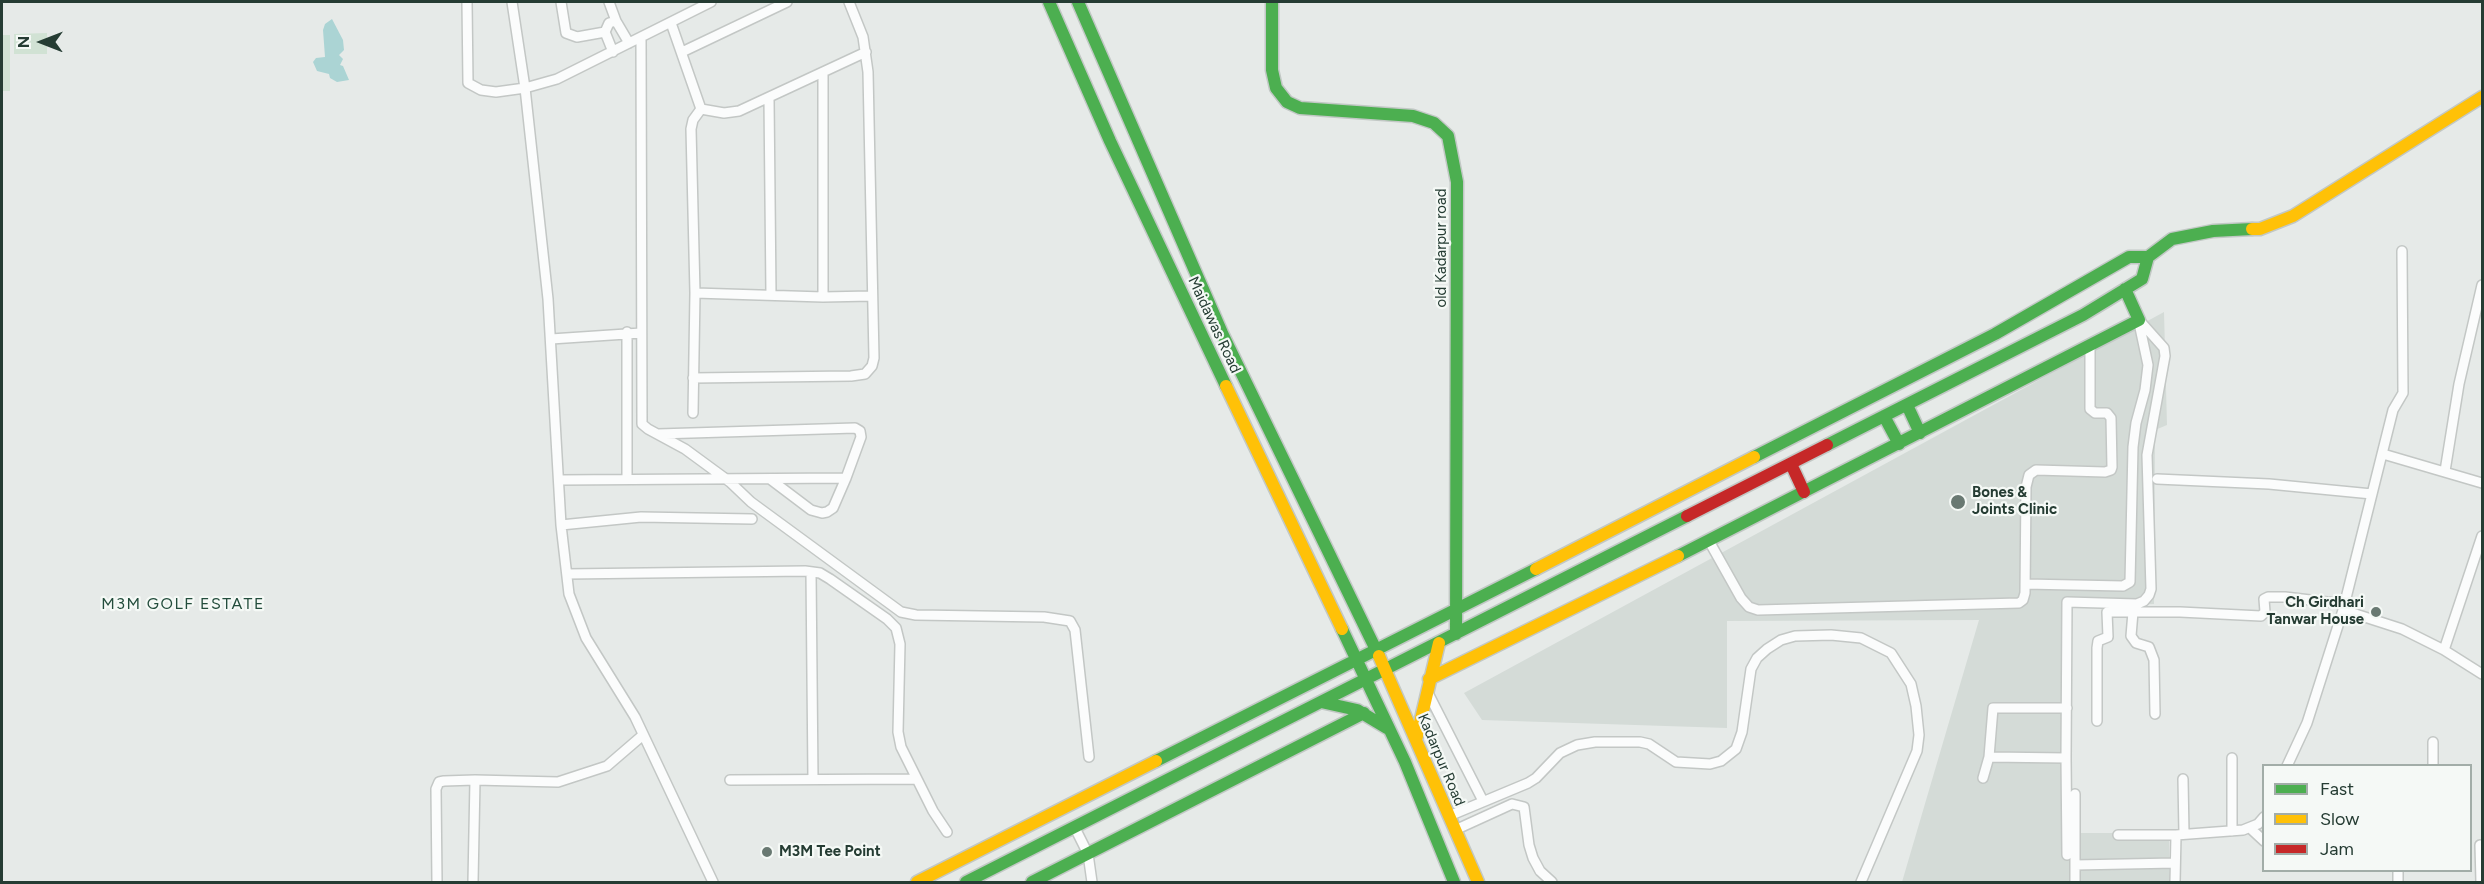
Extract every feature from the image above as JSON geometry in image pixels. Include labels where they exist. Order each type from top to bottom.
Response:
[{"type":"street","points":[[467,2],[468,83],[481,90],[496,92],[525,88],[557,79],[711,2]]},
{"type":"street","points":[[512,2],[525,88],[551,339],[561,525],[572,606],[586,639],[635,717],[713,882]]},
{"type":"street","points":[[561,2],[566,33],[577,37],[605,32]]},
{"type":"street","points":[[609,2],[616,21],[629,44]]},
{"type":"street","points":[[682,52],[787,2]]},
{"type":"street","points":[[693,378],[851,376],[865,374],[872,366],[874,357],[866,52],[863,37],[849,2]]},
{"type":"street","name":"Maidawas Road","points":[[1049,2],[1110,141],[1356,660]]},
{"type":"street","name":"Maidawas Road","points":[[1078,2],[1222,333],[1376,649]]},
{"type":"street","name":"old Kadarpur road","points":[[1272,2],[1272,70],[1276,88],[1287,102],[1300,108],[1413,116],[1434,123],[1448,136],[1457,182],[1456,634]]},
{"type":"street","points":[[613,52],[605,32],[609,23],[616,21]]},
{"type":"street","points":[[671,23],[701,110]]},
{"type":"street","points":[[641,37],[642,424],[685,449],[751,502],[901,612],[916,615],[1044,617],[1070,621],[1076,630],[1089,757]]},
{"type":"street","points":[[701,110],[724,113],[739,111],[866,52]]},
{"type":"street","points":[[823,73],[823,297]]},
{"type":"street","points":[[917,882],[1580,548],[1995,334],[2129,257],[2148,257],[2172,239],[2213,231],[2260,229],[2293,216],[2482,97]]},
{"type":"street","points":[[769,99],[771,295]]},
{"type":"street","points":[[693,413],[695,293],[691,129],[693,120],[701,110]]},
{"type":"street","points":[[2287,764],[2307,723],[2344,607],[2393,410],[2402,397],[2404,389],[2402,251]]},
{"type":"street","points":[[966,882],[2083,315],[2142,279],[2148,257]]},
{"type":"street","points":[[2445,471],[2457,393],[2482,285]]},
{"type":"street","points":[[2025,584],[2123,586],[2130,582],[2133,447],[2148,365],[2139,320],[2125,289]]},
{"type":"street","points":[[695,293],[823,297],[871,296]]},
{"type":"street","points":[[1428,684],[2139,320]]},
{"type":"street","points":[[2067,855],[2067,602],[2137,604],[2144,601],[2151,589],[2148,455],[2165,356],[2164,348],[2139,320]]},
{"type":"street","points":[[551,339],[627,332],[641,333]]},
{"type":"street","points":[[627,332],[627,479]]},
{"type":"street","points":[[1709,541],[1741,598],[1749,607],[1758,610],[2019,603],[2023,600],[2025,584],[2026,487],[2029,475],[2036,470],[2105,472],[2111,470],[2112,467],[2111,418],[2107,413],[2095,413],[2090,409],[2090,346]]},
{"type":"street","points":[[1907,405],[1920,433]]},
{"type":"street","points":[[1884,416],[1899,444]]},
{"type":"street","points":[[656,434],[855,428],[860,430],[861,437],[834,508],[822,513],[811,510],[770,479]]},
{"type":"street","points":[[2383,454],[2482,483]]},
{"type":"street","points":[[1791,464],[1804,492]]},
{"type":"street","points":[[560,480],[846,478]]},
{"type":"street","points":[[2157,479],[2279,485],[2372,494]]},
{"type":"street","points":[[561,525],[641,517],[752,519]]},
{"type":"street","points":[[2444,650],[2482,537]]},
{"type":"street","points":[[567,574],[811,572],[830,579],[887,618],[896,628],[900,644],[898,732],[901,747],[947,832]]},
{"type":"street","points":[[811,572],[813,780]]},
{"type":"street","points":[[2097,721],[2098,641],[2108,637],[2107,612],[2261,616],[2265,612],[2264,598],[2268,597],[2284,597],[2344,607],[2402,629],[2444,650],[2482,675]]},
{"type":"street","points":[[2133,612],[2131,636],[2136,643],[2149,647],[2154,660],[2155,714]]},
{"type":"street","points":[[1449,816],[1536,778],[1554,758],[1566,749],[1595,742],[1640,742],[1648,744],[1676,762],[1710,764],[1721,761],[1736,748],[1742,732],[1751,669],[1767,649],[1781,640],[1795,636],[1831,635],[1861,638],[1891,653],[1911,684],[1919,735],[1917,752],[1861,882]]},
{"type":"street","points":[[1416,740],[1439,643]]},
{"type":"street","name":"Kadarpur Road","points":[[1376,649],[1478,882]]},
{"type":"street","points":[[1356,660],[1390,731],[1454,882]]},
{"type":"street","points":[[1428,684],[1481,802]]},
{"type":"street","points":[[1321,702],[1364,713],[1390,731]]},
{"type":"street","points":[[1983,778],[1989,757],[1992,708],[2067,708]]},
{"type":"street","points":[[1032,882],[1364,713]]},
{"type":"street","points":[[437,882],[436,789],[439,782],[475,780],[558,782],[607,766],[643,735]]},
{"type":"street","points":[[2433,742],[2433,764]]},
{"type":"street","points":[[1989,757],[2066,758]]},
{"type":"street","points":[[2232,758],[2232,831]]},
{"type":"street","points":[[2175,882],[2183,779]]},
{"type":"street","points":[[473,882],[475,780]]},
{"type":"street","points":[[730,780],[917,780]]},
{"type":"street","points":[[2075,794],[2075,882]]},
{"type":"street","points":[[1455,830],[1512,804],[1524,807],[1533,858],[1540,871],[1552,882]]},
{"type":"street","points":[[2118,835],[2232,831],[2250,828],[2262,819]]},
{"type":"street","points":[[1075,828],[1088,854],[1092,882]]},
{"type":"street","points":[[2250,828],[2262,839]]},
{"type":"street","points":[[2478,844],[2481,882]]},
{"type":"street","points":[[2075,865],[2175,863]]},
{"type":"shaded area","points":[[2164,312],[2167,425],[2155,430],[2154,604],[2064,607],[2070,833],[2169,833],[2169,882],[1902,882],[1979,620],[1727,621],[1727,728],[1482,720],[1464,693]]},
{"type":"green space","points":[[47,33],[47,54],[14,54],[14,34]]},
{"type":"green space","points":[[2,35],[10,35],[10,91],[2,91]]},
{"type":"water","points":[[332,19],[343,40],[344,50],[339,55],[343,59],[340,65],[343,66],[349,80],[337,82],[330,78],[329,74],[317,71],[313,62],[316,58],[325,57],[323,30],[325,24]]},
{"type":"traffic: fast","points":[[1049,2],[1110,141],[1226,386]]},
{"type":"traffic: fast","points":[[1078,2],[1222,333],[1379,656]]},
{"type":"traffic: fast","points":[[1272,2],[1272,70],[1276,88],[1287,102],[1300,108],[1413,116],[1434,123],[1448,136],[1457,182],[1456,634]]},
{"type":"traffic: fast","points":[[1827,445],[2083,315],[2142,279],[2148,257],[2172,239],[2213,231],[2252,229]]},
{"type":"traffic: fast","points":[[1754,457],[1995,334],[2129,257],[2148,257]]},
{"type":"traffic: fast","points":[[1678,556],[2139,320],[2125,289]]},
{"type":"traffic: fast","points":[[1907,405],[1920,433]]},
{"type":"traffic: fast","points":[[1884,416],[1899,444]]},
{"type":"traffic: fast","points":[[966,882],[1687,516]]},
{"type":"traffic: fast","points":[[1156,761],[1536,569]]},
{"type":"traffic: fast","points":[[1342,629],[1405,762],[1454,882]]},
{"type":"traffic: fast","points":[[1321,702],[1357,710],[1387,728]]},
{"type":"traffic: fast","points":[[1032,882],[1364,713]]},
{"type":"traffic: slow","points":[[2252,229],[2260,229],[2293,216],[2482,97]]},
{"type":"traffic: slow","points":[[1226,386],[1342,629]]},
{"type":"traffic: slow","points":[[1536,569],[1754,457]]},
{"type":"traffic: slow","points":[[1429,679],[1678,556]]},
{"type":"traffic: slow","points":[[1416,740],[1439,643]]},
{"type":"traffic: slow","points":[[1379,656],[1478,882]]},
{"type":"traffic: slow","points":[[917,882],[1156,761]]},
{"type":"traffic: jam","points":[[1687,516],[1827,445]]},
{"type":"traffic: jam","points":[[1791,464],[1804,492]]},
{"type":"place","name":"Bones & Joints Clinic","points":[[1958,502]]},
{"type":"place","name":"Ch Girdhari Tanwar House","points":[[2376,612]]},
{"type":"place","name":"M3M Tee Point","points":[[767,852]]},
{"type":"district","name":"M3M GOLF ESTATE","points":[[183,604]]}]
